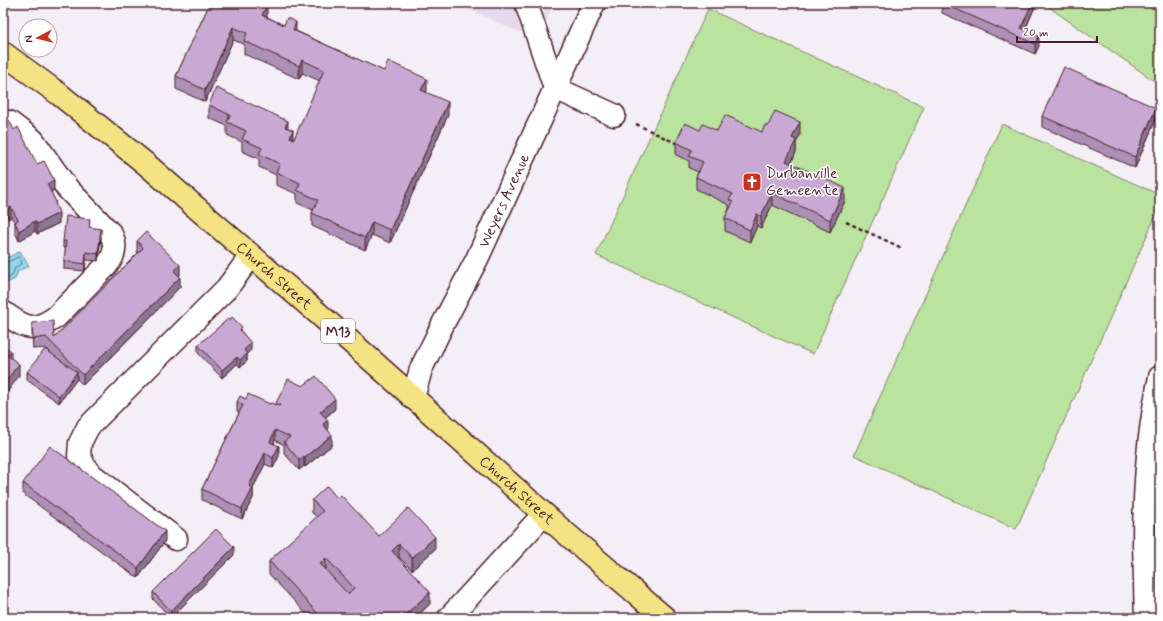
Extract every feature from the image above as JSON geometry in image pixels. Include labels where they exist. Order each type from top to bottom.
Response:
[{"type":"main road","name":"Church Street","points":[[3,53],[59,94],[146,164],[351,342],[544,514],[665,618]]},
{"type":"street","points":[[526,3],[555,88],[614,115]]},
{"type":"street","name":"Weyers Avenue","points":[[413,398],[421,369],[477,259],[594,3]]},
{"type":"street","points":[[3,121],[9,122],[33,140],[68,188],[111,234],[114,241],[115,250],[107,265],[61,312],[49,322],[36,327],[28,327],[20,324],[3,312]]},
{"type":"street","points":[[176,539],[88,472],[79,456],[80,443],[88,427],[227,288],[251,256]]},
{"type":"street","points":[[1146,618],[1144,517],[1146,472],[1150,433],[1160,377]]},
{"type":"street","points":[[449,618],[544,514]]},
{"type":"path","points":[[614,115],[681,145]]},
{"type":"path","points":[[846,222],[902,248]]},
{"type":"shaded area","points":[[455,3],[554,3],[545,23],[519,32]]},
{"type":"green space","points":[[1043,3],[1160,3],[1160,85]]},
{"type":"green space","points":[[708,9],[924,107],[813,354],[596,255]]},
{"type":"green space","points":[[1002,124],[1160,195],[1160,206],[1016,529],[854,455]]},
{"type":"water","points":[[20,251],[29,266],[18,271],[15,279],[3,285],[3,260]]},
{"type":"building","points":[[210,3],[263,3],[267,5],[262,15],[284,25],[287,18],[296,22],[293,30],[384,71],[388,61],[427,79],[421,90],[448,102],[390,230],[372,222],[365,238],[312,213],[318,200],[297,190],[300,183],[276,172],[280,164],[259,154],[262,148],[242,139],[246,131],[227,122],[230,115],[209,105],[216,88],[288,121],[285,127],[293,130],[290,137],[294,139],[324,70],[302,60],[299,66],[244,41],[247,33],[233,27],[205,90],[176,76]]},
{"type":"building","points":[[942,3],[1032,3],[1021,28],[1039,36],[1035,44]]},
{"type":"building","points":[[1064,67],[1156,108],[1135,157],[1042,116]]},
{"type":"building","name":"Durbanville Gemeente","points":[[775,111],[800,122],[792,138],[796,140],[786,161],[845,188],[830,220],[772,193],[761,216],[757,214],[750,230],[725,218],[733,202],[729,200],[733,194],[696,177],[703,162],[689,156],[692,150],[676,142],[685,123],[700,130],[703,124],[717,131],[725,115],[762,132],[765,125],[768,126]]},
{"type":"building","points":[[9,120],[14,130],[18,127],[37,164],[44,161],[54,180],[47,184],[56,202],[55,203],[59,213],[37,224],[35,221],[19,231],[15,222],[18,220],[11,207],[8,209],[3,199],[3,123]]},
{"type":"building","points":[[66,216],[90,219],[89,227],[101,229],[98,254],[86,252],[85,264],[64,261],[66,241],[63,241]]},
{"type":"building","points":[[146,232],[180,265],[174,271],[180,277],[83,375],[46,337],[33,339],[32,323],[53,321],[54,338],[143,248],[137,241]]},
{"type":"building","points":[[232,317],[242,327],[240,330],[251,343],[244,350],[247,354],[240,360],[237,357],[222,370],[198,345]]},
{"type":"building","points":[[3,345],[11,351],[7,355],[19,364],[3,385]]},
{"type":"building","points":[[45,349],[77,372],[59,396],[27,372]]},
{"type":"building","points":[[316,376],[335,399],[320,412],[328,420],[323,424],[332,435],[305,457],[304,456],[299,460],[284,442],[290,437],[275,430],[270,442],[279,446],[273,458],[265,453],[249,486],[253,488],[242,509],[202,489],[243,405],[237,402],[240,396],[246,399],[248,394],[270,404],[279,406],[280,405],[276,403],[288,379],[303,386]]},
{"type":"building","points":[[50,446],[165,531],[138,568],[23,483]]},
{"type":"building","points":[[327,486],[337,498],[341,495],[379,536],[408,508],[435,537],[412,558],[399,544],[392,551],[430,592],[402,618],[322,618],[269,561],[323,511],[312,500]],"holes":[[[326,558],[354,588],[348,594],[320,564]]]},
{"type":"building","points":[[216,529],[234,547],[171,611],[153,592]]},
{"type":"place","name":"Durbanville Gemeente","points":[[752,182]]}]
